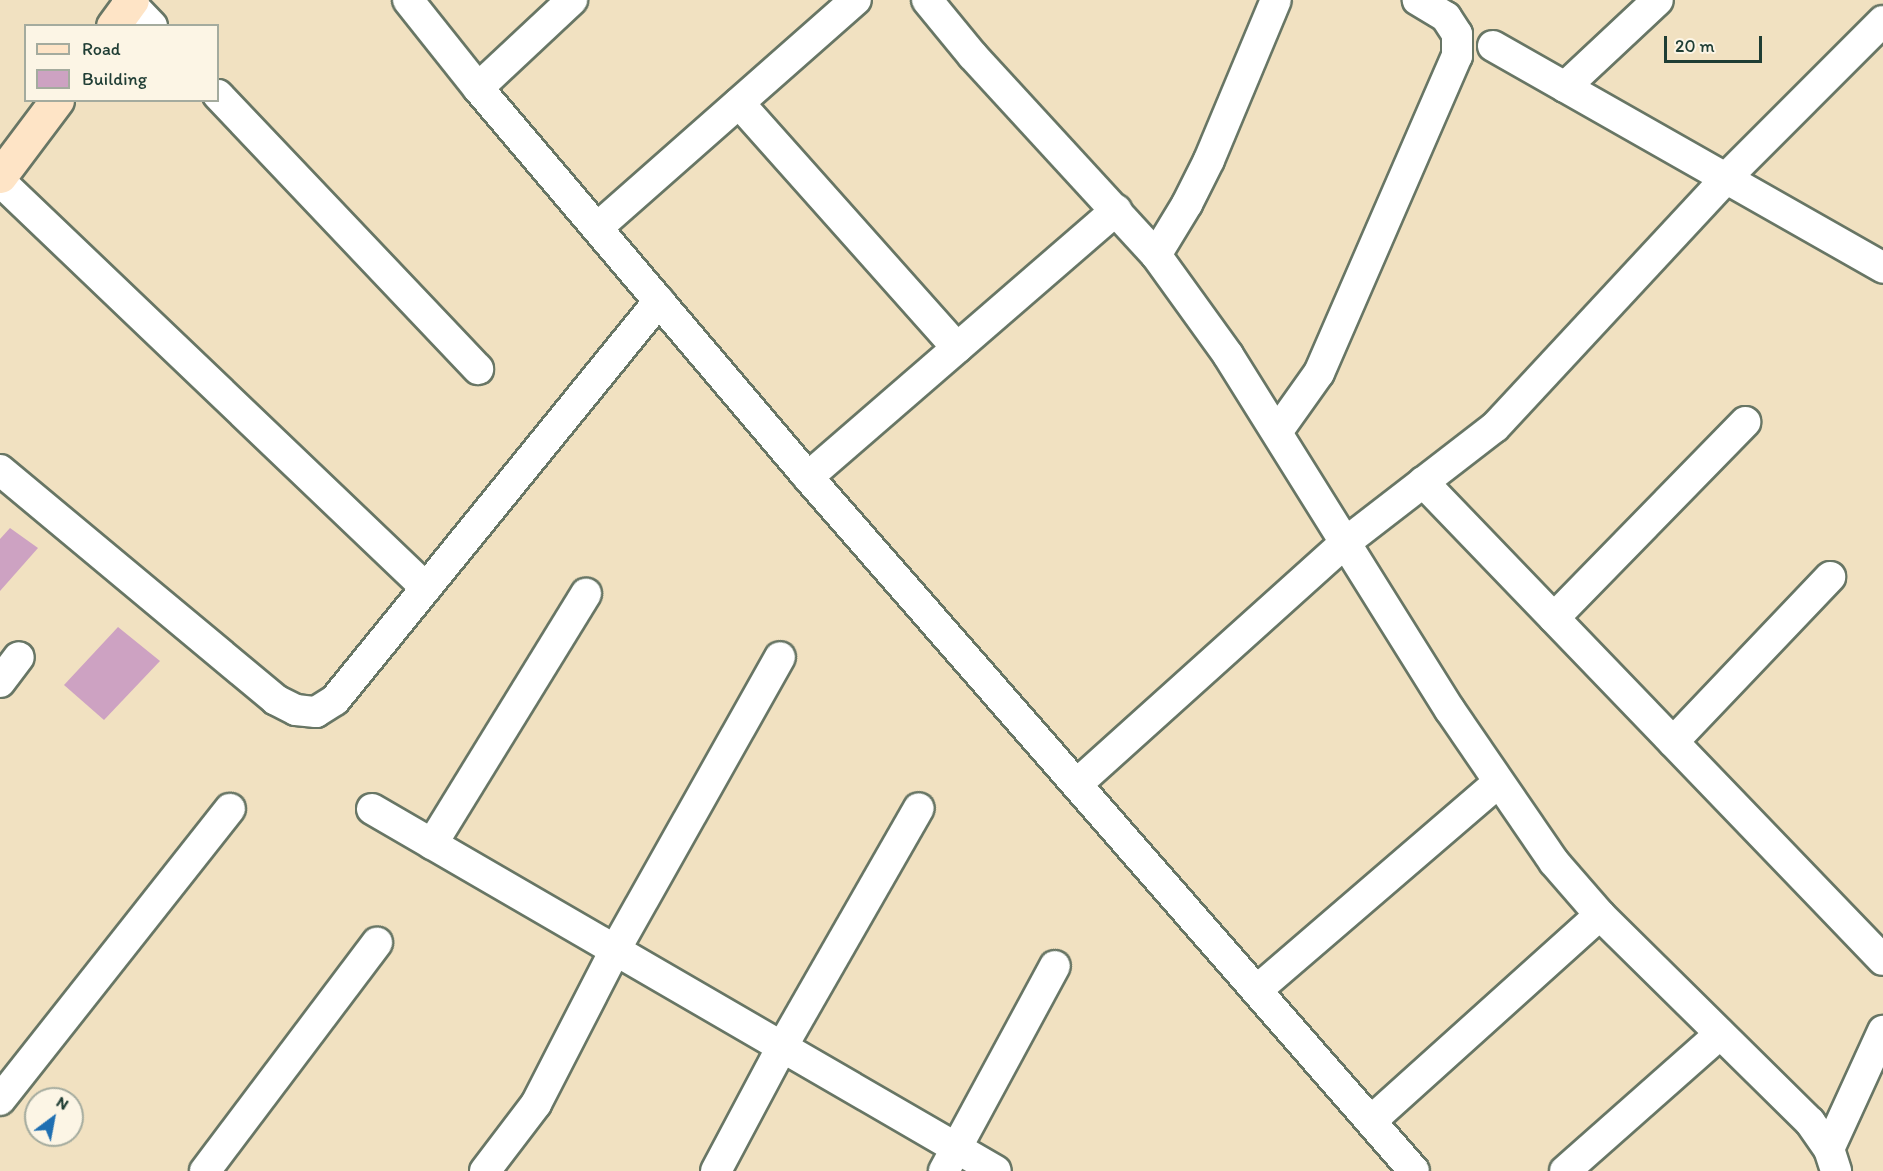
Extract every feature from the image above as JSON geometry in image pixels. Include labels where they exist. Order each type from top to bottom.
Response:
[{"type":"main road","points":[[0,176],[56,102]]},
{"type":"street","points":[[408,0],[478,88],[808,477],[1414,1171]]},
{"type":"street","points":[[478,88],[572,0]]},
{"type":"street","points":[[597,228],[856,0]]},
{"type":"street","points":[[927,0],[973,56],[1156,255],[1228,354],[1498,783],[1554,862],[1600,915],[1810,1122],[1832,1160]]},
{"type":"street","points":[[1156,255],[1187,204],[1209,160],[1276,0]]},
{"type":"street","points":[[1277,432],[1319,373],[1457,56],[1457,34],[1446,17],[1418,0]]},
{"type":"street","points":[[1564,87],[1658,0]]},
{"type":"street","points":[[1077,784],[1346,542],[1496,427],[1726,178],[1883,21]]},
{"type":"street","points":[[1493,46],[1726,178],[1879,258]]},
{"type":"street","points":[[219,96],[478,369]]},
{"type":"street","points":[[739,103],[957,348]]},
{"type":"street","points":[[0,181],[426,588]]},
{"type":"street","points":[[808,477],[1116,210]]},
{"type":"street","points":[[0,470],[276,700],[296,710],[316,712],[335,699],[659,301]]},
{"type":"street","points":[[1554,618],[1745,422]]},
{"type":"street","points":[[1423,482],[1883,960]]},
{"type":"street","points":[[1673,742],[1830,577]]},
{"type":"street","points":[[432,844],[586,594]]},
{"type":"street","points":[[0,682],[19,657]]},
{"type":"street","points":[[485,1171],[536,1104],[615,950],[780,657]]},
{"type":"street","points":[[1257,990],[1498,783]]},
{"type":"street","points":[[716,1171],[782,1047],[920,808]]},
{"type":"street","points":[[0,1100],[230,809]]},
{"type":"street","points":[[372,809],[782,1047],[951,1160],[996,1171]]},
{"type":"street","points":[[1371,1121],[1600,915]]},
{"type":"street","points":[[205,1171],[378,943]]},
{"type":"street","points":[[951,1160],[1055,966]]},
{"type":"street","points":[[1832,1160],[1883,1031]]},
{"type":"street","points":[[1566,1171],[1720,1034]]},
{"type":"building","points":[[10,528],[38,548],[0,591],[0,539]]},
{"type":"building","points":[[118,627],[160,661],[104,720],[64,685]]}]
